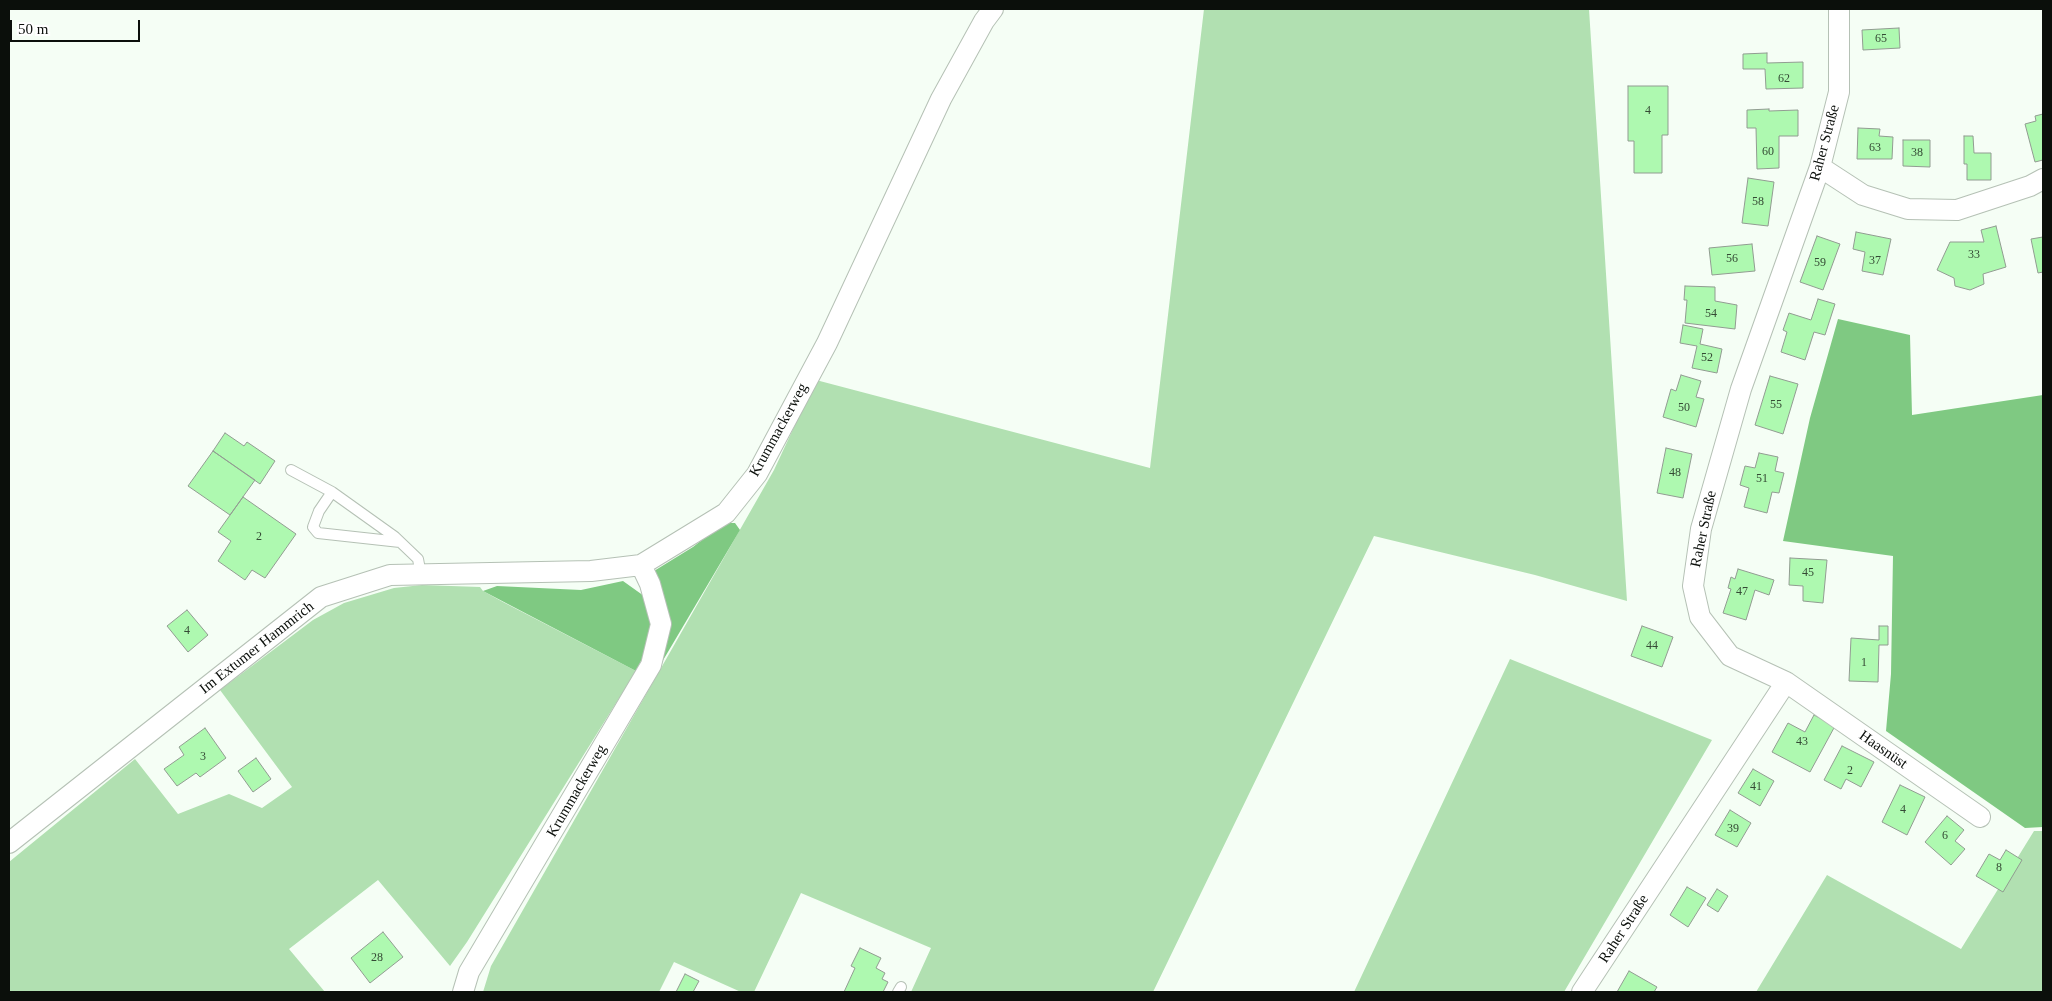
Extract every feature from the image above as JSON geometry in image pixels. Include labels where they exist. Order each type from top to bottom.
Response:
[{"type":"street","name":"Krummackerweg","points":[[463,992],[469,972],[651,664],[661,624],[650,584],[641,565],[726,514],[757,474],[827,343],[941,98],[984,21],[993,9]]},
{"type":"street","name":"Raher Straße","points":[[1582,992],[1786,682],[1730,656],[1700,617],[1693,586],[1701,529],[1741,389],[1820,167],[1839,92],[1839,9]]},
{"type":"street","points":[[1820,167],[1863,195],[1908,209],[1957,210],[2030,186],[2043,179]]},
{"type":"street","name":"Im Extumer Hammrich","points":[[9,843],[322,597],[390,575],[591,571],[641,565]]},
{"type":"street","name":"Haasnüst","points":[[1786,682],[1980,817]]},
{"type":"lane","points":[[291,470],[332,492],[400,542],[418,559],[421,575]]},
{"type":"lane","points":[[332,492],[319,510],[313,526],[318,533],[400,542]]},
{"type":"green space","points":[[1204,9],[1589,9],[1627,601],[1535,575],[1374,536],[1153,992],[911,992],[931,948],[801,893],[754,992],[741,992],[674,962],[659,992],[483,992],[491,966],[774,470],[816,380],[1150,468]]},
{"type":"green space","points":[[1838,319],[1910,335],[1912,415],[2043,395],[2043,827],[2025,828],[1886,731],[1891,674],[1893,556],[1783,541],[1810,418]]},
{"type":"green space","points":[[724,523],[735,523],[740,530],[662,662],[654,571],[693,547]]},
{"type":"green space","points":[[623,581],[644,596],[652,622],[647,649],[636,671],[483,591],[497,586],[581,590]]},
{"type":"green space","points":[[422,585],[480,587],[483,591],[503,602],[636,671],[467,942],[450,966],[378,880],[289,949],[325,992],[9,992],[9,862],[135,759],[178,814],[229,794],[262,808],[292,787],[220,690],[313,620],[344,603],[394,588]]},
{"type":"green space","points":[[1510,659],[1712,740],[1564,992],[1354,992]]},
{"type":"green space","points":[[2034,831],[2043,831],[2043,992],[1756,992],[1827,875],[1961,949]]},
{"type":"building","points":[[1899,28],[1900,48],[1863,50],[1862,30]]},
{"type":"building","points":[[1767,53],[1767,63],[1803,62],[1803,88],[1766,89],[1765,69],[1743,69],[1743,54]]},
{"type":"building","points":[[1628,86],[1668,86],[1668,135],[1662,135],[1662,173],[1634,173],[1634,141],[1628,141]]},
{"type":"building","points":[[1769,109],[1769,111],[1798,110],[1798,136],[1779,136],[1779,168],[1757,169],[1756,128],[1747,128],[1747,110]]},
{"type":"building","points":[[2043,114],[2043,160],[2035,162],[2025,124],[2036,121],[2035,116]]},
{"type":"building","points":[[1858,128],[1880,129],[1879,136],[1893,137],[1892,159],[1857,159]]},
{"type":"building","points":[[1964,136],[1973,136],[1974,153],[1991,153],[1991,180],[1967,180],[1967,164],[1964,164]]},
{"type":"building","points":[[1903,140],[1930,140],[1930,167],[1903,166]]},
{"type":"building","points":[[1748,178],[1774,182],[1768,226],[1742,223]]},
{"type":"building","points":[[1996,226],[2006,267],[1983,274],[1984,284],[1970,290],[1955,286],[1954,278],[1937,270],[1950,242],[1984,242],[1981,230]]},
{"type":"building","points":[[1856,232],[1891,239],[1883,275],[1862,271],[1865,252],[1853,249]]},
{"type":"building","points":[[1817,236],[1840,244],[1823,290],[1800,282]]},
{"type":"building","points":[[2043,237],[2043,272],[2038,273],[2031,239]]},
{"type":"building","points":[[1752,244],[1755,271],[1712,275],[1709,248]]},
{"type":"building","points":[[1685,286],[1715,287],[1715,301],[1737,305],[1735,329],[1685,323],[1687,300],[1684,300]]},
{"type":"building","points":[[1818,299],[1835,304],[1825,335],[1814,332],[1805,360],[1781,352],[1787,332],[1783,330],[1789,313],[1811,320]]},
{"type":"building","points":[[1683,325],[1703,329],[1700,344],[1722,349],[1717,373],[1692,368],[1697,346],[1680,343]]},
{"type":"building","points":[[1681,375],[1701,381],[1696,397],[1704,399],[1696,427],[1663,417],[1671,389],[1676,391]]},
{"type":"building","points":[[1770,376],[1798,384],[1783,434],[1755,425]]},
{"type":"building","points":[[225,433],[244,446],[247,442],[275,461],[260,484],[213,451]]},
{"type":"building","points":[[1666,448],[1692,454],[1683,498],[1657,493]]},
{"type":"building","points":[[213,451],[255,480],[230,515],[188,486]]},
{"type":"building","points":[[1759,453],[1778,457],[1775,471],[1784,473],[1779,493],[1772,492],[1767,513],[1744,507],[1749,488],[1740,485],[1745,466],[1755,468]]},
{"type":"building","points":[[243,497],[296,534],[265,578],[252,570],[245,580],[218,561],[231,541],[218,532]]},
{"type":"building","points":[[1790,558],[1827,560],[1823,603],[1803,601],[1803,586],[1789,585]]},
{"type":"building","points":[[1738,569],[1774,580],[1769,595],[1755,590],[1746,620],[1723,613],[1731,589],[1728,588],[1731,577],[1735,579]]},
{"type":"building","points":[[187,610],[208,635],[188,652],[167,626]]},
{"type":"building","points":[[1642,626],[1673,637],[1662,667],[1631,656]]},
{"type":"building","points":[[1879,626],[1888,626],[1888,645],[1879,645],[1878,682],[1849,681],[1851,638],[1879,640]]},
{"type":"building","points":[[1814,715],[1835,726],[1810,772],[1772,752],[1788,723],[1805,732]]},
{"type":"building","points":[[205,728],[226,758],[200,777],[196,773],[177,786],[164,769],[184,755],[179,747]]},
{"type":"building","points":[[1842,746],[1874,762],[1861,787],[1846,779],[1841,789],[1824,780]]},
{"type":"building","points":[[256,758],[271,779],[253,792],[238,771]]},
{"type":"building","points":[[1753,769],[1774,781],[1760,806],[1738,793]]},
{"type":"building","points":[[1900,785],[1925,797],[1907,835],[1882,822]]},
{"type":"building","points":[[1730,810],[1751,823],[1737,847],[1715,835]]},
{"type":"building","points":[[1947,816],[1964,830],[1955,841],[1965,849],[1951,865],[1925,842]]},
{"type":"building","points":[[2006,850],[2022,860],[2003,892],[1976,876],[1989,854],[2000,860]]},
{"type":"building","points":[[1687,887],[1706,898],[1688,927],[1670,915]]},
{"type":"building","points":[[1717,889],[1728,896],[1718,912],[1707,905]]},
{"type":"building","points":[[383,932],[403,957],[370,983],[351,958]]},
{"type":"building","points":[[860,948],[881,958],[876,968],[885,973],[882,979],[888,982],[883,992],[844,992],[855,968],[851,966]]},
{"type":"building","points":[[1629,971],[1657,987],[1654,992],[1617,992]]},
{"type":"building","points":[[685,974],[699,981],[693,992],[676,992]]}]
